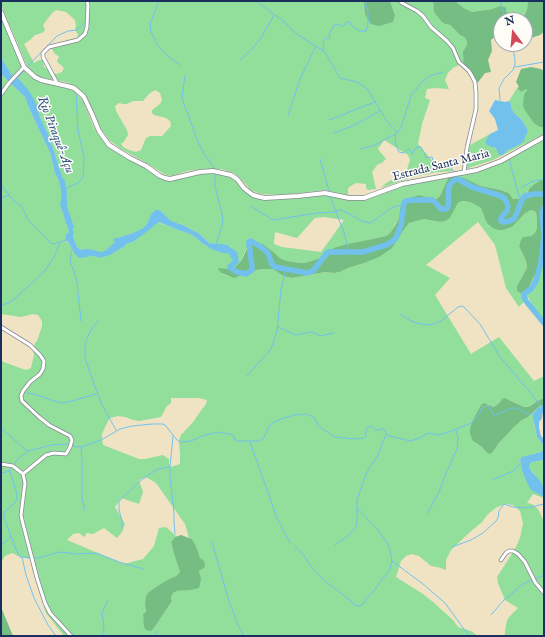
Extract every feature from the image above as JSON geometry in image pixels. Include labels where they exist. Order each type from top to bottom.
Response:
[{"type":"street","points":[[57,84],[43,56],[43,53],[48,47],[78,40],[85,34],[87,27],[87,1]]},
{"type":"street","points":[[400,1],[422,16],[431,27],[447,41],[453,48],[460,62],[469,71],[475,82],[476,109],[467,148],[464,173]]},
{"type":"street","name":"Estrada Santa Maria","points":[[1,12],[24,67],[35,77],[41,80],[74,88],[84,98],[98,131],[109,145],[165,178],[170,179],[200,172],[213,172],[231,175],[253,195],[265,198],[325,193],[357,199],[364,198],[402,184],[477,170],[501,161],[544,137]]},
{"type":"street","points":[[1,94],[24,67]]},
{"type":"street","points":[[1,326],[30,345],[40,354],[44,361],[43,369],[40,374],[30,382],[23,391],[21,396],[22,401],[49,425],[70,436],[72,440],[66,454],[57,453],[46,455],[23,474]]},
{"type":"street","points":[[1,464],[13,466],[23,474],[25,489],[21,510],[22,520],[36,578],[50,613],[71,636]]},
{"type":"street","points":[[502,560],[509,551],[513,551],[518,554],[525,562],[535,582],[544,594]]},
{"type":"green space","points":[[1,1],[363,1],[365,14],[395,15],[390,1],[433,1],[433,6],[445,24],[450,25],[464,37],[467,41],[467,45],[464,67],[459,65],[453,68],[448,73],[445,80],[449,89],[427,89],[425,98],[430,100],[422,124],[418,144],[435,164],[442,164],[454,171],[438,172],[412,177],[381,188],[386,183],[401,175],[407,169],[410,160],[408,155],[384,140],[378,149],[386,159],[382,163],[378,164],[372,172],[376,189],[368,190],[366,188],[366,184],[356,183],[349,187],[348,195],[325,190],[284,195],[261,194],[251,190],[234,173],[221,169],[202,169],[187,171],[172,176],[166,175],[121,149],[109,140],[100,128],[88,99],[79,89],[66,82],[39,77],[28,68],[1,5]],"holes":[[[56,10],[66,12],[75,20],[75,29],[78,35],[77,38],[50,46],[59,57],[57,61],[58,63],[64,68],[62,72],[57,74],[53,73],[50,68],[47,69],[44,67],[43,60],[39,60],[34,63],[24,44],[35,35],[42,33],[45,30],[43,25]],[[155,90],[160,93],[162,100],[160,104],[152,110],[152,113],[154,115],[166,118],[170,121],[171,126],[162,136],[150,136],[146,138],[141,150],[136,152],[129,150],[123,147],[121,143],[123,143],[128,135],[115,106],[119,103],[127,104],[133,101],[143,101]]]},
{"type":"green space","points":[[363,1],[390,1],[395,15],[393,22],[379,26],[371,24],[365,14]]},
{"type":"green space","points":[[433,1],[455,1],[472,12],[492,9],[500,6],[506,8],[507,12],[493,12],[493,38],[491,40],[492,51],[488,60],[491,72],[485,73],[476,85],[464,67],[463,52],[467,45],[467,41],[450,25],[442,22],[434,12]]},
{"type":"green space","points":[[455,1],[528,1],[526,12],[504,12],[500,6],[492,9],[472,12]]},
{"type":"green space","points":[[528,1],[544,1],[544,32],[540,35],[533,37],[533,12],[526,12]]},
{"type":"green space","points":[[1,17],[26,73],[37,81],[67,87],[75,92],[83,101],[95,130],[105,143],[118,153],[142,165],[163,179],[198,174],[220,174],[232,177],[242,188],[264,199],[284,199],[324,195],[355,200],[374,196],[400,186],[449,176],[440,196],[435,200],[420,195],[400,208],[399,218],[390,233],[386,236],[358,242],[305,263],[284,260],[263,244],[246,249],[242,260],[234,268],[227,270],[219,268],[222,274],[231,277],[240,276],[263,269],[273,269],[283,276],[292,278],[325,272],[340,272],[361,264],[398,238],[409,223],[424,219],[440,222],[450,218],[458,203],[462,201],[470,202],[481,208],[485,219],[503,230],[512,227],[524,214],[531,210],[536,212],[537,228],[535,234],[523,237],[519,246],[526,261],[527,268],[517,286],[517,291],[525,295],[533,278],[544,262],[544,330],[528,297],[519,307],[506,288],[495,245],[478,222],[426,265],[450,278],[435,295],[471,354],[499,337],[534,381],[544,376],[544,398],[528,407],[524,407],[510,400],[502,399],[494,407],[487,404],[481,405],[477,413],[473,441],[485,451],[492,453],[514,427],[533,413],[537,437],[544,446],[544,450],[520,459],[522,471],[527,483],[532,490],[544,497],[533,494],[527,503],[532,504],[538,509],[544,521],[544,636],[505,636],[507,620],[518,608],[505,600],[497,577],[515,549],[520,538],[523,523],[520,511],[513,505],[506,504],[497,507],[488,514],[482,522],[451,550],[446,560],[446,570],[431,566],[419,556],[412,554],[406,556],[401,561],[396,577],[433,602],[453,620],[458,627],[471,631],[478,636],[64,636],[46,613],[32,569],[31,559],[18,556],[13,553],[4,557],[1,563],[1,361],[26,370],[31,368],[34,355],[33,349],[42,326],[42,321],[38,315],[33,314],[21,317],[1,314],[1,74],[25,97],[50,153],[55,173],[59,181],[62,200],[61,208],[69,232],[66,241],[74,253],[89,251],[81,250],[77,247],[73,237],[74,232],[71,227],[72,222],[69,220],[67,214],[67,199],[64,191],[62,175],[36,103],[19,79],[12,75],[1,58]],"holes":[[[154,211],[161,211],[170,220],[200,234],[210,244],[228,245],[234,252],[235,261],[228,250],[214,249],[203,244],[190,234],[158,222],[133,242],[126,244],[124,247],[115,252],[104,252],[116,242],[117,238],[143,228],[147,224],[151,214]],[[324,217],[344,220],[321,252],[282,247],[274,244],[275,232],[297,238],[315,218]],[[171,398],[198,398],[207,400],[206,404],[194,421],[181,435],[179,440],[180,464],[171,467],[169,464],[169,459],[163,455],[139,459],[103,445],[102,434],[110,418],[118,416],[139,421],[161,417],[167,406],[171,403]],[[146,477],[156,483],[185,524],[189,538],[192,539],[196,546],[204,568],[199,571],[200,575],[182,591],[172,593],[172,601],[154,628],[143,618],[143,615],[146,612],[145,605],[149,592],[180,572],[171,542],[176,536],[166,527],[159,528],[154,546],[143,559],[124,564],[67,540],[73,534],[79,533],[84,537],[87,533],[93,534],[104,528],[117,538],[122,532],[125,524],[115,507],[121,498],[139,504],[143,492],[139,480]]]},
{"type":"green space","points":[[531,67],[544,71],[543,127],[540,127],[534,123],[523,106],[524,95],[527,90],[526,89],[521,92],[517,88],[519,87],[516,82],[521,69]]},
{"type":"green space","points":[[517,88],[521,92],[526,88],[543,127],[544,125],[544,134],[493,160],[465,169],[470,145],[490,134],[486,140],[491,147],[506,151],[517,146],[525,138],[528,131],[527,128],[521,119],[514,113],[509,101]]},
{"type":"green space","points":[[544,139],[544,181],[533,185],[529,189],[528,193],[519,199],[513,199],[509,193],[501,190],[481,186],[464,178],[455,176],[472,173]]},
{"type":"green space","points":[[449,176],[464,178],[481,186],[501,190],[509,193],[513,199],[519,199],[528,193],[529,189],[533,185],[541,180],[544,181],[544,262],[533,278],[525,296],[517,291],[517,286],[527,268],[526,261],[519,246],[523,237],[531,236],[535,233],[537,228],[536,212],[531,210],[524,214],[512,227],[498,230],[488,224],[481,208],[470,202],[462,201],[458,203],[450,218],[445,221],[440,222],[424,219],[409,223],[392,248],[379,257],[340,272],[325,272],[292,278],[283,276],[273,269],[263,269],[234,278],[221,273],[218,269],[234,268],[242,260],[248,246],[253,243],[263,244],[284,260],[305,263],[323,257],[334,248],[386,236],[396,224],[399,218],[400,208],[405,200],[420,195],[435,200],[440,196]]},
{"type":"green space","points":[[505,398],[524,407],[528,407],[544,398],[544,407],[540,406],[528,417],[522,420],[499,443],[492,453],[489,454],[473,441],[470,434],[472,422],[481,405],[484,403],[494,407]]},
{"type":"green space","points":[[544,460],[544,489],[529,467],[530,463],[532,462]]},
{"type":"green space","points":[[181,535],[192,539],[200,558],[204,561],[204,568],[199,571],[201,579],[199,588],[177,591],[173,593],[171,597],[172,601],[154,628],[151,631],[146,630],[144,627],[143,614],[146,612],[146,596],[156,587],[176,576],[180,572],[171,542],[175,537]]},
{"type":"green space","points":[[1,607],[13,636],[1,636]]},
{"type":"water","points":[[1,58],[12,75],[19,79],[29,91],[36,103],[62,175],[64,191],[67,199],[67,214],[69,220],[72,222],[71,227],[74,232],[73,237],[77,247],[81,250],[89,251],[91,255],[87,257],[79,258],[66,240],[66,235],[69,232],[61,208],[60,202],[62,200],[59,181],[55,173],[50,153],[25,97],[1,74]]},
{"type":"water","points":[[495,100],[505,102],[509,101],[514,113],[521,119],[528,131],[523,142],[506,151],[503,155],[499,155],[496,148],[486,144],[486,140],[490,134],[498,130],[495,119],[489,111]]},
{"type":"water","points":[[155,210],[161,211],[170,220],[200,234],[210,244],[228,245],[234,252],[236,258],[235,261],[231,258],[228,250],[214,249],[203,244],[190,234],[159,222],[133,242],[126,244],[124,247],[115,252],[104,252],[115,242],[113,239],[133,233],[143,228]]},
{"type":"water","points":[[540,406],[542,412],[539,428],[541,436],[544,439],[544,446],[537,437],[533,418],[533,413]]},
{"type":"water","points":[[544,450],[544,460],[532,462],[530,463],[529,467],[541,482],[544,489],[544,497],[531,490],[522,471],[520,459]]},
{"type":"waterway","points":[[159,1],[150,24],[151,32],[158,46],[180,65]]},
{"type":"waterway","points":[[256,1],[283,21],[298,35],[325,52],[340,78],[357,82],[368,90],[388,123],[396,131],[395,143],[399,152],[404,153],[409,149],[412,154],[417,147],[421,147],[426,158],[432,157],[434,163],[437,164],[447,162],[454,172]]},
{"type":"waterway","points":[[323,50],[324,40],[326,38],[330,38],[329,35],[336,24],[342,27],[347,22],[350,22],[351,25],[359,31],[366,31],[368,24],[368,12],[365,1]]},
{"type":"waterway","points":[[500,1],[503,12]]},
{"type":"waterway","points":[[240,60],[261,38],[274,15]]},
{"type":"waterway","points":[[27,67],[57,36],[68,31],[77,30],[86,22]]},
{"type":"waterway","points":[[288,115],[300,79],[316,46]]},
{"type":"waterway","points":[[500,100],[499,88],[504,79],[513,70],[515,64],[514,52]]},
{"type":"waterway","points":[[515,67],[544,62]]},
{"type":"waterway","points":[[16,79],[25,70]]},
{"type":"waterway","points":[[397,133],[401,127],[411,96],[421,83],[430,76],[443,72]]},
{"type":"waterway","points":[[185,76],[182,97],[184,104],[198,142],[215,170]]},
{"type":"waterway","points":[[64,189],[78,183],[83,177],[84,157],[78,130],[76,93]]},
{"type":"waterway","points":[[329,120],[375,102]]},
{"type":"waterway","points":[[334,133],[355,125],[380,111]]},
{"type":"waterway","points":[[361,149],[375,145],[395,135]]},
{"type":"waterway","points":[[509,158],[521,205]]},
{"type":"waterway","points":[[320,159],[329,191]]},
{"type":"waterway","points":[[215,173],[215,186],[223,218],[216,244]]},
{"type":"waterway","name":"Rio Piraquê-Açu","points":[[455,175],[457,179]]},
{"type":"waterway","name":"Rio Piraquê-Açu","points":[[211,246],[222,250],[231,251],[235,254],[236,261],[230,267],[237,272],[246,274],[252,270],[249,244],[251,241],[267,252],[272,264],[275,267],[307,273],[313,271],[329,252],[363,252],[386,245],[393,241],[396,238],[401,225],[404,203],[406,201],[432,200],[441,209],[446,209],[448,207],[449,186],[456,179],[472,187],[501,196],[505,199],[508,206],[507,211],[501,218],[501,221],[503,222],[514,219],[525,196],[544,194]]},
{"type":"waterway","points":[[522,187],[533,181],[544,179]]},
{"type":"waterway","name":"Rio Piraquê-Açu","points":[[62,181],[64,200]]},
{"type":"waterway","points":[[1,185],[13,200],[22,207],[28,220],[51,243],[54,244],[66,240]]},
{"type":"waterway","points":[[1,198],[9,195]]},
{"type":"waterway","points":[[330,196],[344,233],[349,252]]},
{"type":"waterway","points":[[336,211],[341,210],[362,221],[370,223],[391,208],[403,204]]},
{"type":"waterway","points":[[251,206],[273,220],[317,213],[336,212]]},
{"type":"waterway","name":"Rio Piraquê-Açu","points":[[544,208],[542,213],[544,236],[541,262],[536,281],[531,289],[524,294],[526,301],[544,323]]},
{"type":"waterway","name":"Rio Piraquê-Açu","points":[[65,209],[71,227]]},
{"type":"waterway","points":[[1,305],[9,303],[43,273],[54,257],[60,243]]},
{"type":"waterway","points":[[72,249],[70,261],[77,283],[81,321]]},
{"type":"waterway","name":"Rio Piraquê-Açu","points":[[83,252],[101,255],[114,249]]},
{"type":"waterway","points":[[247,376],[271,349],[277,331],[281,290],[286,269]]},
{"type":"waterway","points":[[400,314],[411,321],[430,325],[441,321],[458,307],[464,307],[480,324],[500,357],[543,409]]},
{"type":"waterway","points":[[98,321],[91,330],[85,343],[85,357],[101,403],[116,430]]},
{"type":"waterway","points":[[278,327],[296,335],[311,332],[320,336],[334,333]]},
{"type":"waterway","points":[[27,393],[62,403],[96,394]]},
{"type":"waterway","points":[[14,465],[17,460],[28,451],[52,445],[68,444],[77,447],[84,446],[101,440],[120,429],[152,424],[163,424],[180,442],[191,441],[202,436],[218,432],[233,435],[237,441],[258,441],[263,439],[271,424],[281,419],[306,414],[314,417],[318,426],[335,437],[354,439],[364,438],[366,436],[366,429],[371,426],[375,430],[382,428],[389,436],[411,441],[428,433],[438,435],[472,423],[485,406],[489,406],[494,416],[513,408],[528,414],[533,414]]},
{"type":"waterway","name":"Rio Piraquê-Açu","points":[[539,418],[540,412],[544,408]]},
{"type":"waterway","points":[[1,428],[27,451]]},
{"type":"waterway","points":[[427,514],[439,492],[457,449],[458,438],[456,430]]},
{"type":"waterway","points":[[335,545],[349,535],[356,527],[357,500],[366,474],[378,455],[386,434]]},
{"type":"waterway","points":[[173,436],[170,477],[175,534]]},
{"type":"waterway","points":[[250,442],[277,518],[290,543]]},
{"type":"waterway","points":[[81,447],[82,498],[85,510]]},
{"type":"waterway","points":[[492,480],[511,472],[520,463]]},
{"type":"waterway","points":[[1,473],[10,471],[12,467]]},
{"type":"waterway","points":[[122,528],[119,510],[119,502],[121,499],[140,481],[153,472],[158,469],[169,467]]},
{"type":"waterway","points":[[10,472],[17,494],[17,499],[14,504],[4,512],[4,518],[17,552],[20,557],[22,557],[26,575],[34,598],[48,625],[56,636]]},
{"type":"waterway","points":[[452,547],[471,540],[483,533],[496,521],[499,511],[504,504],[513,507],[527,508],[544,504]]},
{"type":"waterway","points":[[295,546],[325,581],[350,600],[354,605],[362,605],[390,569],[392,560],[389,546],[378,530],[357,508]]},
{"type":"waterway","points":[[1,545],[11,537]]},
{"type":"waterway","points":[[212,542],[229,601],[244,636]]},
{"type":"waterway","points":[[34,558],[60,552],[76,554],[96,553],[143,569]]},
{"type":"waterway","points":[[22,557],[30,558]]},
{"type":"waterway","points":[[392,561],[423,584],[445,603],[469,636]]},
{"type":"waterway","points":[[491,615],[503,601],[523,584],[544,575]]},
{"type":"waterway","points":[[102,636],[104,626],[102,613],[108,600]]},
{"type":"waterway","points":[[154,636],[158,631]]}]
